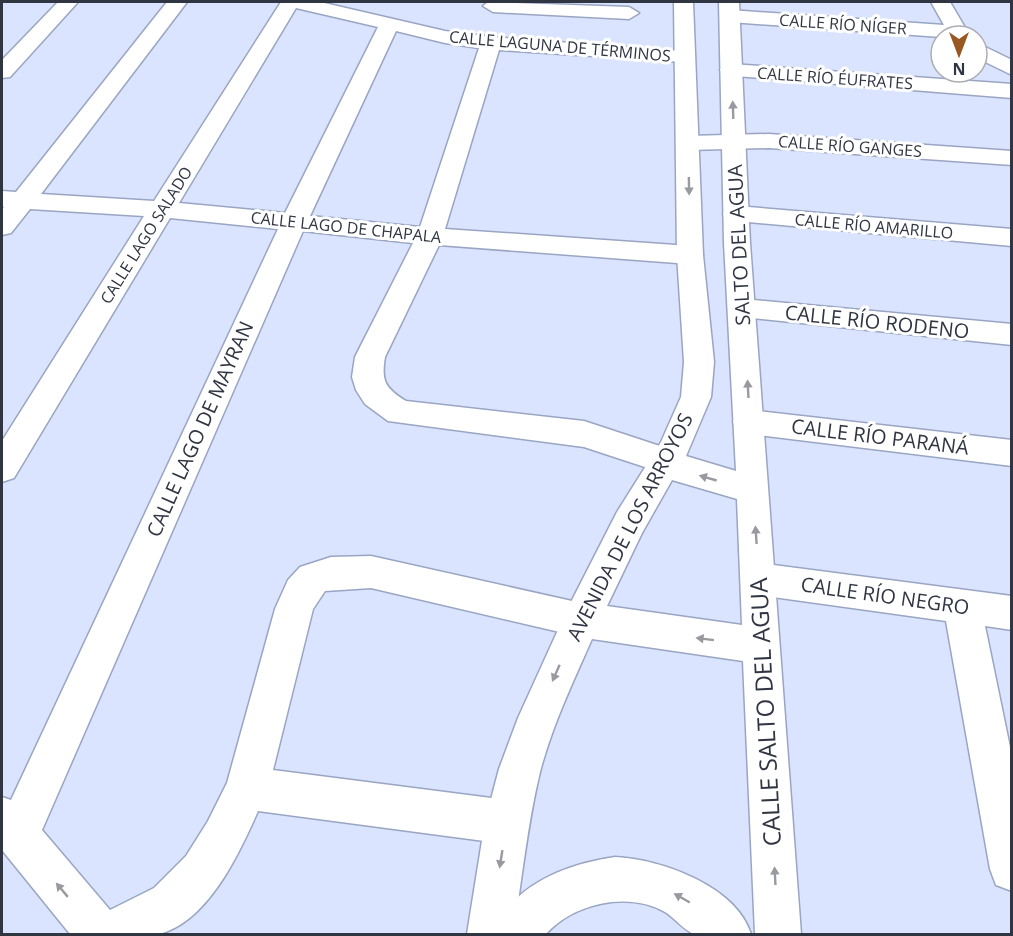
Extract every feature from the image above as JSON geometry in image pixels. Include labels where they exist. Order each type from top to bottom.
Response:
[{"type":"street","points":[[2,72],[68,2]]},
{"type":"street","points":[[2,227],[12,201],[177,2]]},
{"type":"street","name":"CALLE LAGO SALADO","points":[[2,468],[290,2]]},
{"type":"street","name":"CALLE LAGUNA DE TÉRMINOS","points":[[297,2],[445,37],[491,43],[683,56]]},
{"type":"street","points":[[683,2],[690,255]]},
{"type":"street","points":[[941,2],[953,24]]},
{"type":"street","points":[[493,6],[568,6],[629,13]]},
{"type":"street","name":"CALLE RÍO NÍGER","points":[[729,9],[929,31]]},
{"type":"street","name":"SALTO DEL AGUA","points":[[729,9],[736,214],[752,489]]},
{"type":"street","name":"CALLE LAGO DE MAYRAN","points":[[9,826],[389,24]]},
{"type":"street","points":[[491,43],[429,236],[369,357],[365,376],[367,385],[376,398],[399,412],[584,434],[666,461],[686,472],[752,489]]},
{"type":"street","points":[[989,56],[1011,69]]},
{"type":"street","name":"CALLE RÍO ÉUFRATES","points":[[731,70],[1011,91]]},
{"type":"street","name":"CALLE RÍO GANGES","points":[[688,143],[769,141],[1011,158]]},
{"type":"street","name":"CALLE LAGO DE CHAPALA","points":[[12,201],[162,209],[429,236],[690,255]]},
{"type":"street","name":"CALLE RÍO AMARILLO","points":[[736,214],[1011,238]]},
{"type":"street","name":"AVENIDA DE LOS ARROYOS","points":[[490,934],[507,822],[520,769],[538,718],[580,620],[628,523],[684,431],[696,397],[699,362],[690,255]]},
{"type":"street","name":"CALLE RÍO RODENO","points":[[743,309],[1011,335]]},
{"type":"street","name":"CALLE RÍO PARANÁ","points":[[749,422],[1011,453]]},
{"type":"street","name":"CALLE SALTO DEL AGUA","points":[[752,489],[763,646],[778,934]]},
{"type":"street","points":[[112,934],[170,904],[202,872],[224,837],[247,788],[294,609],[301,592],[313,579],[331,573],[371,572],[580,620],[763,646]]},
{"type":"street","name":"CALLE RÍO NEGRO","points":[[759,579],[1011,613]]},
{"type":"street","points":[[962,606],[1011,869]]},
{"type":"street","points":[[247,788],[507,822]]},
{"type":"street","points":[[9,826],[100,934]]},
{"type":"street","points":[[517,934],[528,921],[560,894],[583,885],[616,879],[632,880],[679,895],[706,913],[728,934]]}]
